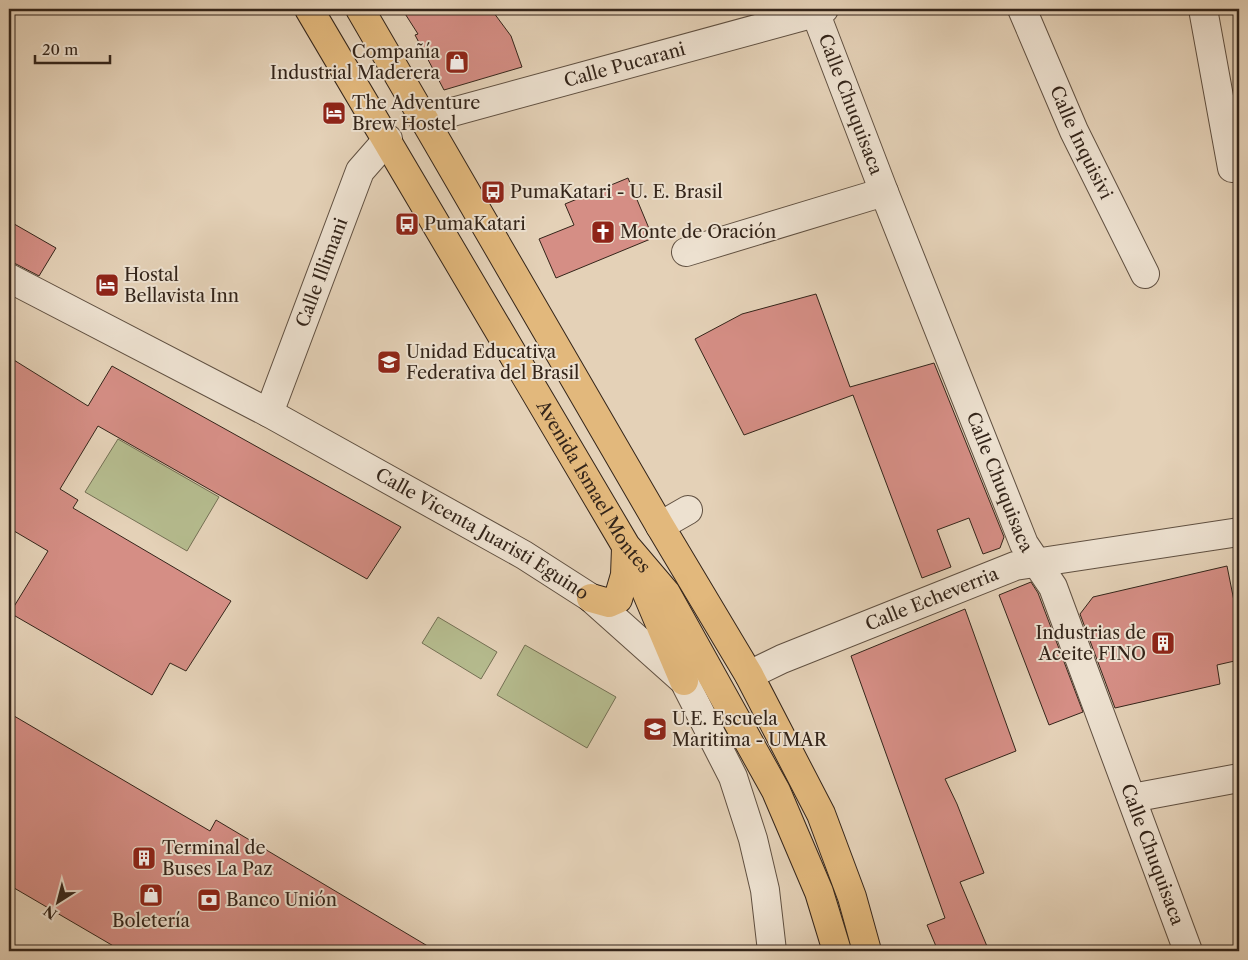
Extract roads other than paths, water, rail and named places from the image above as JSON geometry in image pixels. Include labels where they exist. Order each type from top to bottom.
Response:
[{"type":"main road","name":"Avenida Ismael Montes","points":[[309,9],[388,139],[626,546],[666,593],[776,791],[819,892],[837,951]]},
{"type":"main road","name":"Avenida Ismael Montes","points":[[360,9],[660,526],[750,675],[821,814],[852,897],[867,951]]},
{"type":"main road","points":[[388,139],[423,120]]},
{"type":"main road","points":[[626,546],[660,526]]},
{"type":"main road","points":[[591,598],[609,603],[618,599],[625,575],[626,546]]},
{"type":"main road","points":[[626,546],[684,681]]},
{"type":"street","name":"Calle Inquisivi","points":[[1022,9],[1074,131],[1145,274]]},
{"type":"street","points":[[1203,9],[1232,168]]},
{"type":"street","name":"Calle Pucarani","points":[[423,120],[818,10]]},
{"type":"street","name":"Calle Chuquisaca","points":[[818,10],[884,192],[1024,544],[1052,587],[1188,951]]},
{"type":"street","name":"Calle Illimani","points":[[269,413],[360,171],[388,139]]},
{"type":"street","points":[[686,252],[884,192]]},
{"type":"street","name":"Calle Vicenta Juaristi Eguino","points":[[9,278],[269,413],[524,555],[591,598],[684,681],[733,776],[753,839],[765,890],[772,951]]},
{"type":"street","points":[[660,526],[688,510]]},
{"type":"street","name":"Calle Echeverria","points":[[750,675],[782,659],[1015,566],[1239,532]]},
{"type":"street","points":[[1132,798],[1239,778]]},
{"type":"place","name":"Compañía Industrial Maderera","points":[[457,62]]},
{"type":"place","name":"The Adventure Brew Hostel","points":[[334,113]]},
{"type":"place","name":"PumaKatari - U. E. Brasil","points":[[493,192]]},
{"type":"place","name":"PumaKatari","points":[[407,224]]},
{"type":"place","name":"Monte de Oración","points":[[603,232]]},
{"type":"place","name":"Hostal Bellavista Inn","points":[[107,285]]},
{"type":"place","name":"Unidad Educativa Federativa del Brasil","points":[[389,362]]},
{"type":"place","name":"Industrias de Aceite FINO","points":[[1163,643]]},
{"type":"place","name":"U.E. Escuela Maritima - UMAR","points":[[655,729]]},
{"type":"place","name":"Terminal de Buses La Paz","points":[[144,858]]},
{"type":"place","name":"Boletería","points":[[151,895]]},
{"type":"place","name":"Banco Unión","points":[[209,900]]}]
